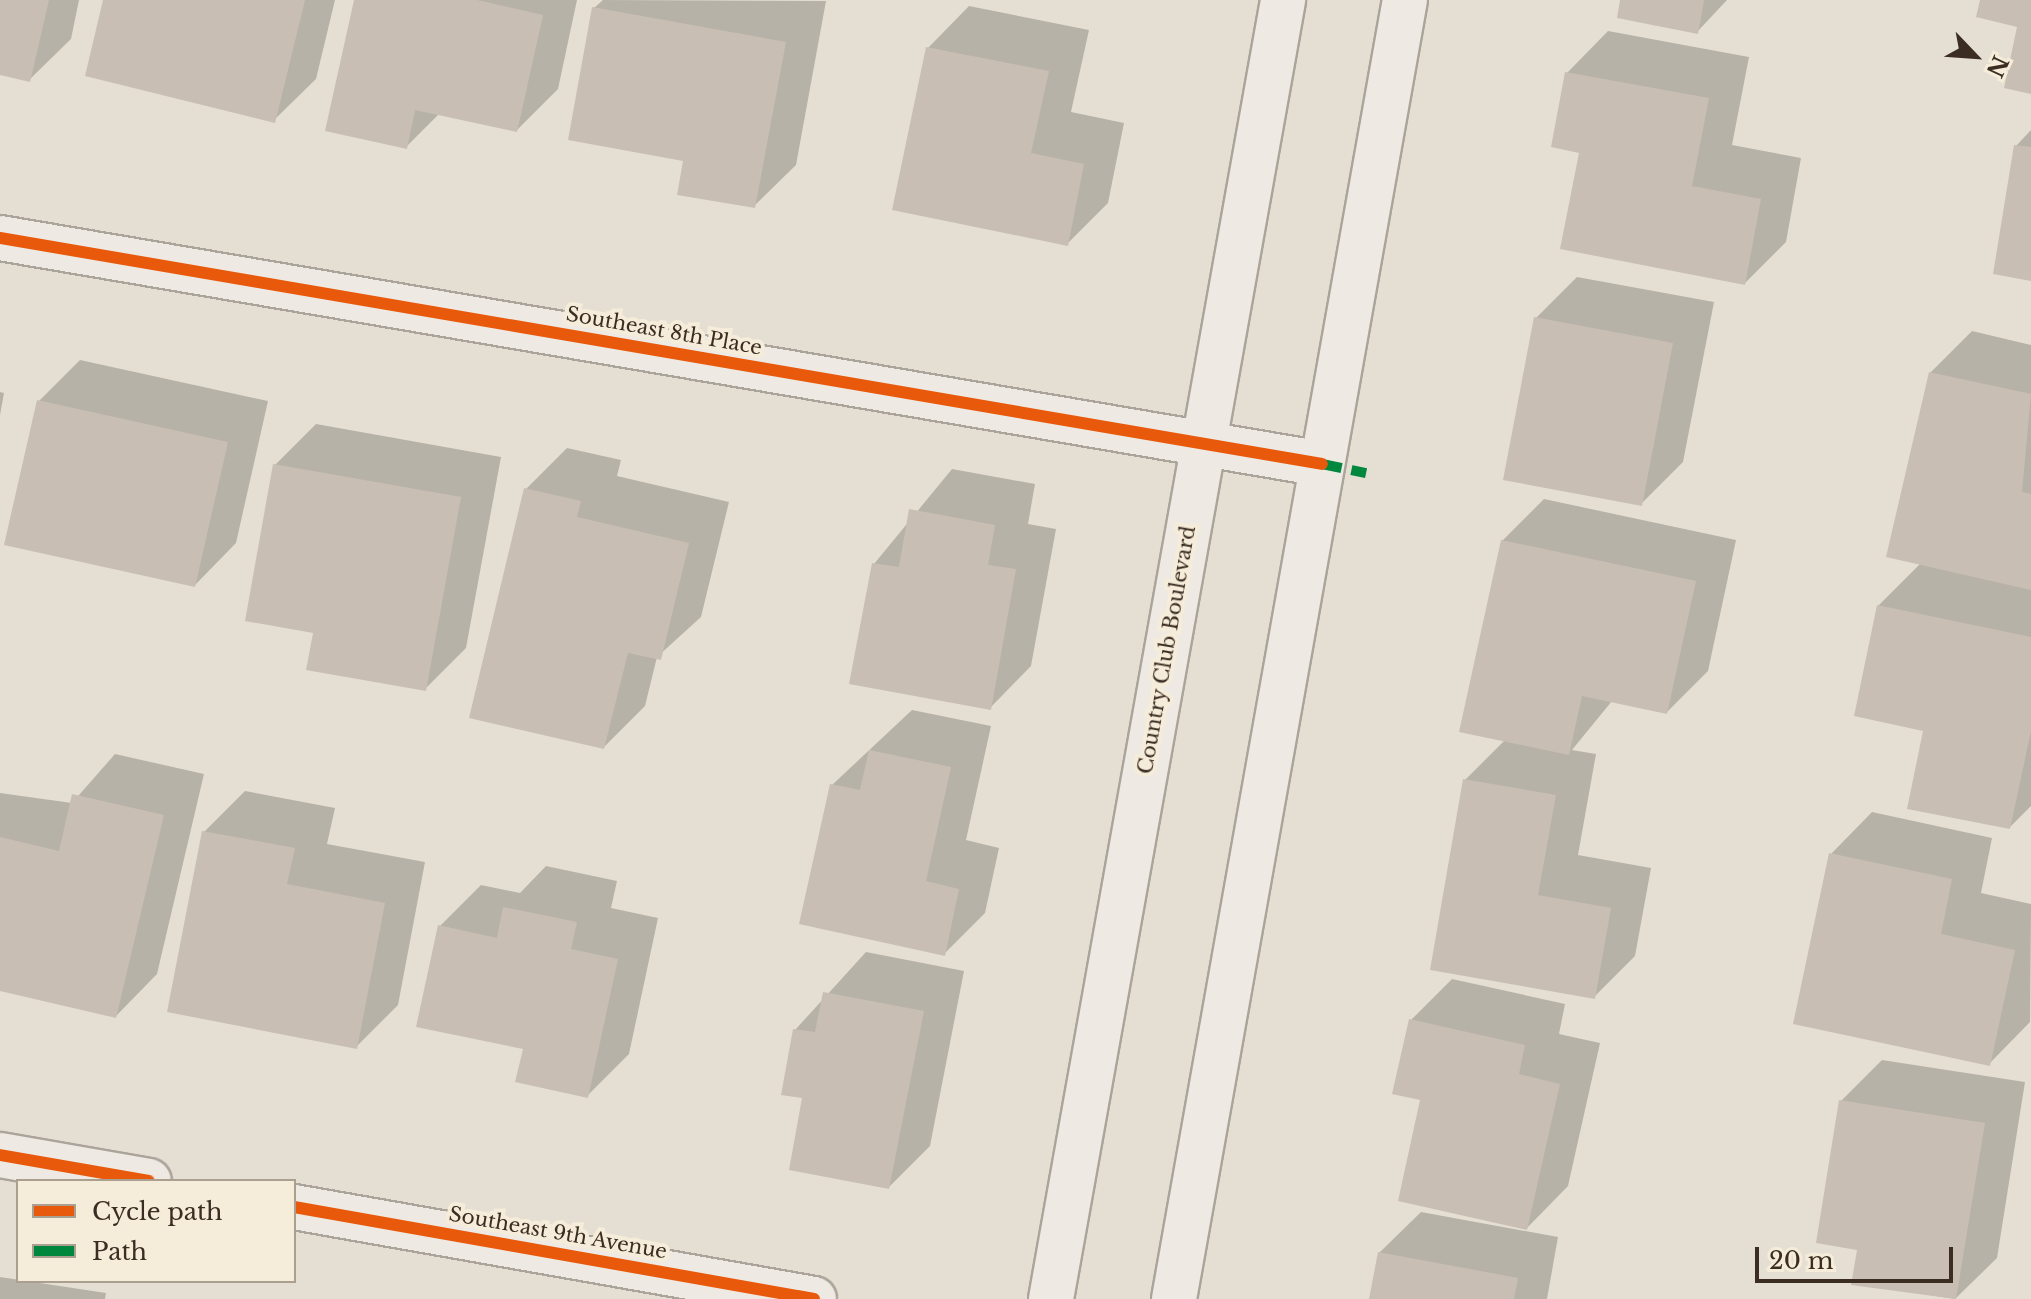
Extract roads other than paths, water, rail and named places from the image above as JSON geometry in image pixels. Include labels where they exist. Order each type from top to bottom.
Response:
[{"type":"main road","name":"Country Club Boulevard","points":[[1051,1299],[1283,0]]},
{"type":"main road","points":[[1174,1299],[1405,0]]},
{"type":"main road","name":"Southeast 8th Place","points":[[0,238],[1322,464]]},
{"type":"main road","points":[[0,1155],[138,1179]]},
{"type":"main road","name":"Southeast 9th Avenue","points":[[296,1207],[814,1299]]}]
